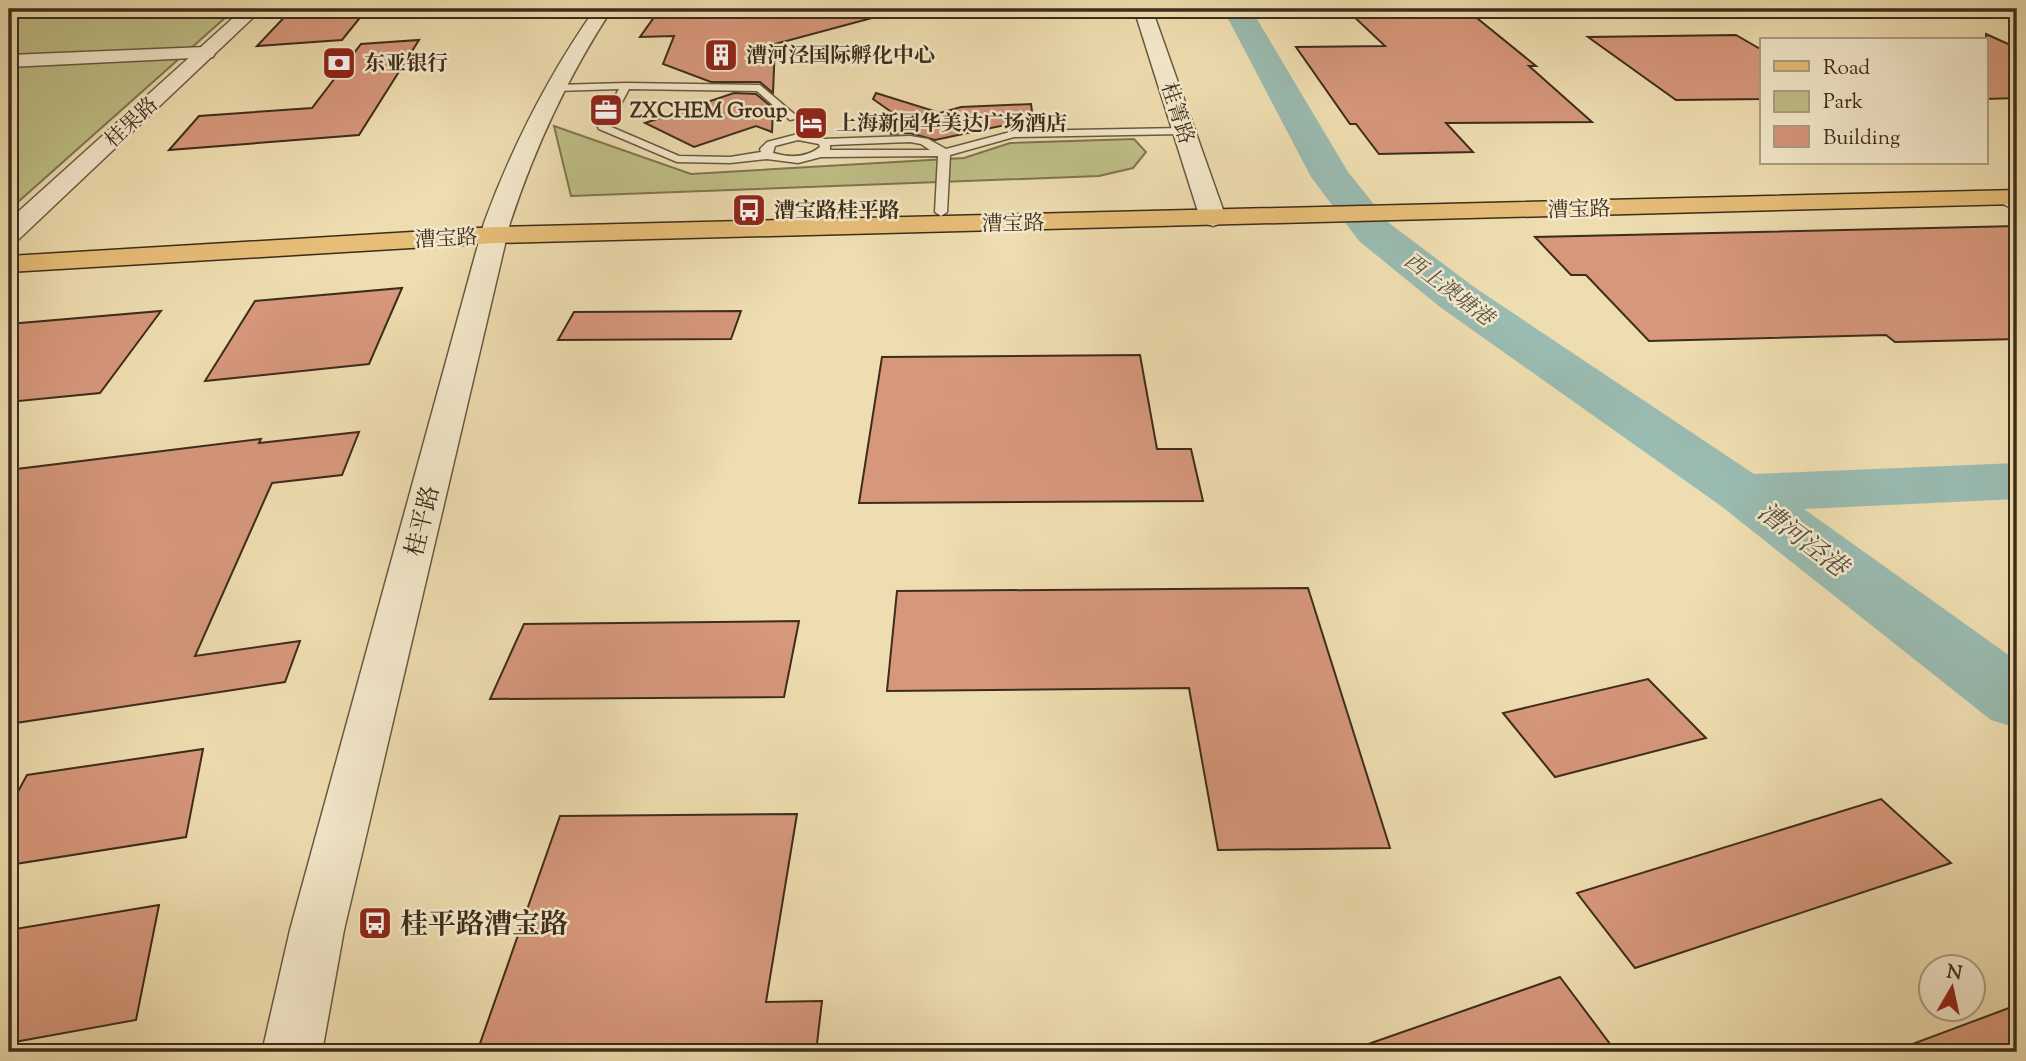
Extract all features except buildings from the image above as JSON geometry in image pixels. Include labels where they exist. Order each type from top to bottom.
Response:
[{"type":"main road","name":"漕宝路","points":[[9,264],[496,229],[2013,196]]},
{"type":"main road","name":"漕宝路","points":[[9,251],[942,212],[1210,212]]},
{"type":"street","name":"桂果路","points":[[9,234],[253,9]]},
{"type":"street","name":"桂平路","points":[[292,1052],[317,930],[496,229],[507,193],[556,88],[603,9]]},
{"type":"street","name":"桂箐路","points":[[1143,9],[1210,212]]},
{"type":"street","points":[[9,61],[206,53]]},
{"type":"lane","points":[[626,86],[603,127],[677,159],[730,160],[768,155],[793,160],[822,148],[944,153],[1014,134],[1183,131]]},
{"type":"lane","points":[[556,88],[760,88],[794,118]]},
{"type":"lane","points":[[768,155],[766,149],[771,144],[798,135],[822,148]]},
{"type":"lane","points":[[942,212],[944,153]]},
{"type":"green space","points":[[9,9],[235,9],[9,210]]},
{"type":"green space","points":[[554,126],[691,174],[964,158],[1010,143],[1134,139],[1146,152],[1133,168],[1099,176],[571,196]]},
{"type":"waterway","name":"西上澳塘港","points":[[1237,9],[1331,177],[1374,232],[1457,297],[1742,493]]},
{"type":"waterway","name":"漕河泾港","points":[[1742,493],[2017,481]]},
{"type":"waterway","name":"漕河泾港","points":[[1742,493],[2017,700]]},
{"type":"place","name":"漕河泾国际孵化中心","points":[[721,55]]},
{"type":"place","name":"东亚银行","points":[[339,63]]},
{"type":"place","name":"ZXCHEM Group","points":[[606,110]]},
{"type":"place","name":"上海新园华美达广场酒店","points":[[811,123]]},
{"type":"place","name":"漕宝路桂平路","points":[[749,210]]},
{"type":"place","name":"桂平路漕宝路","points":[[375,923]]}]
